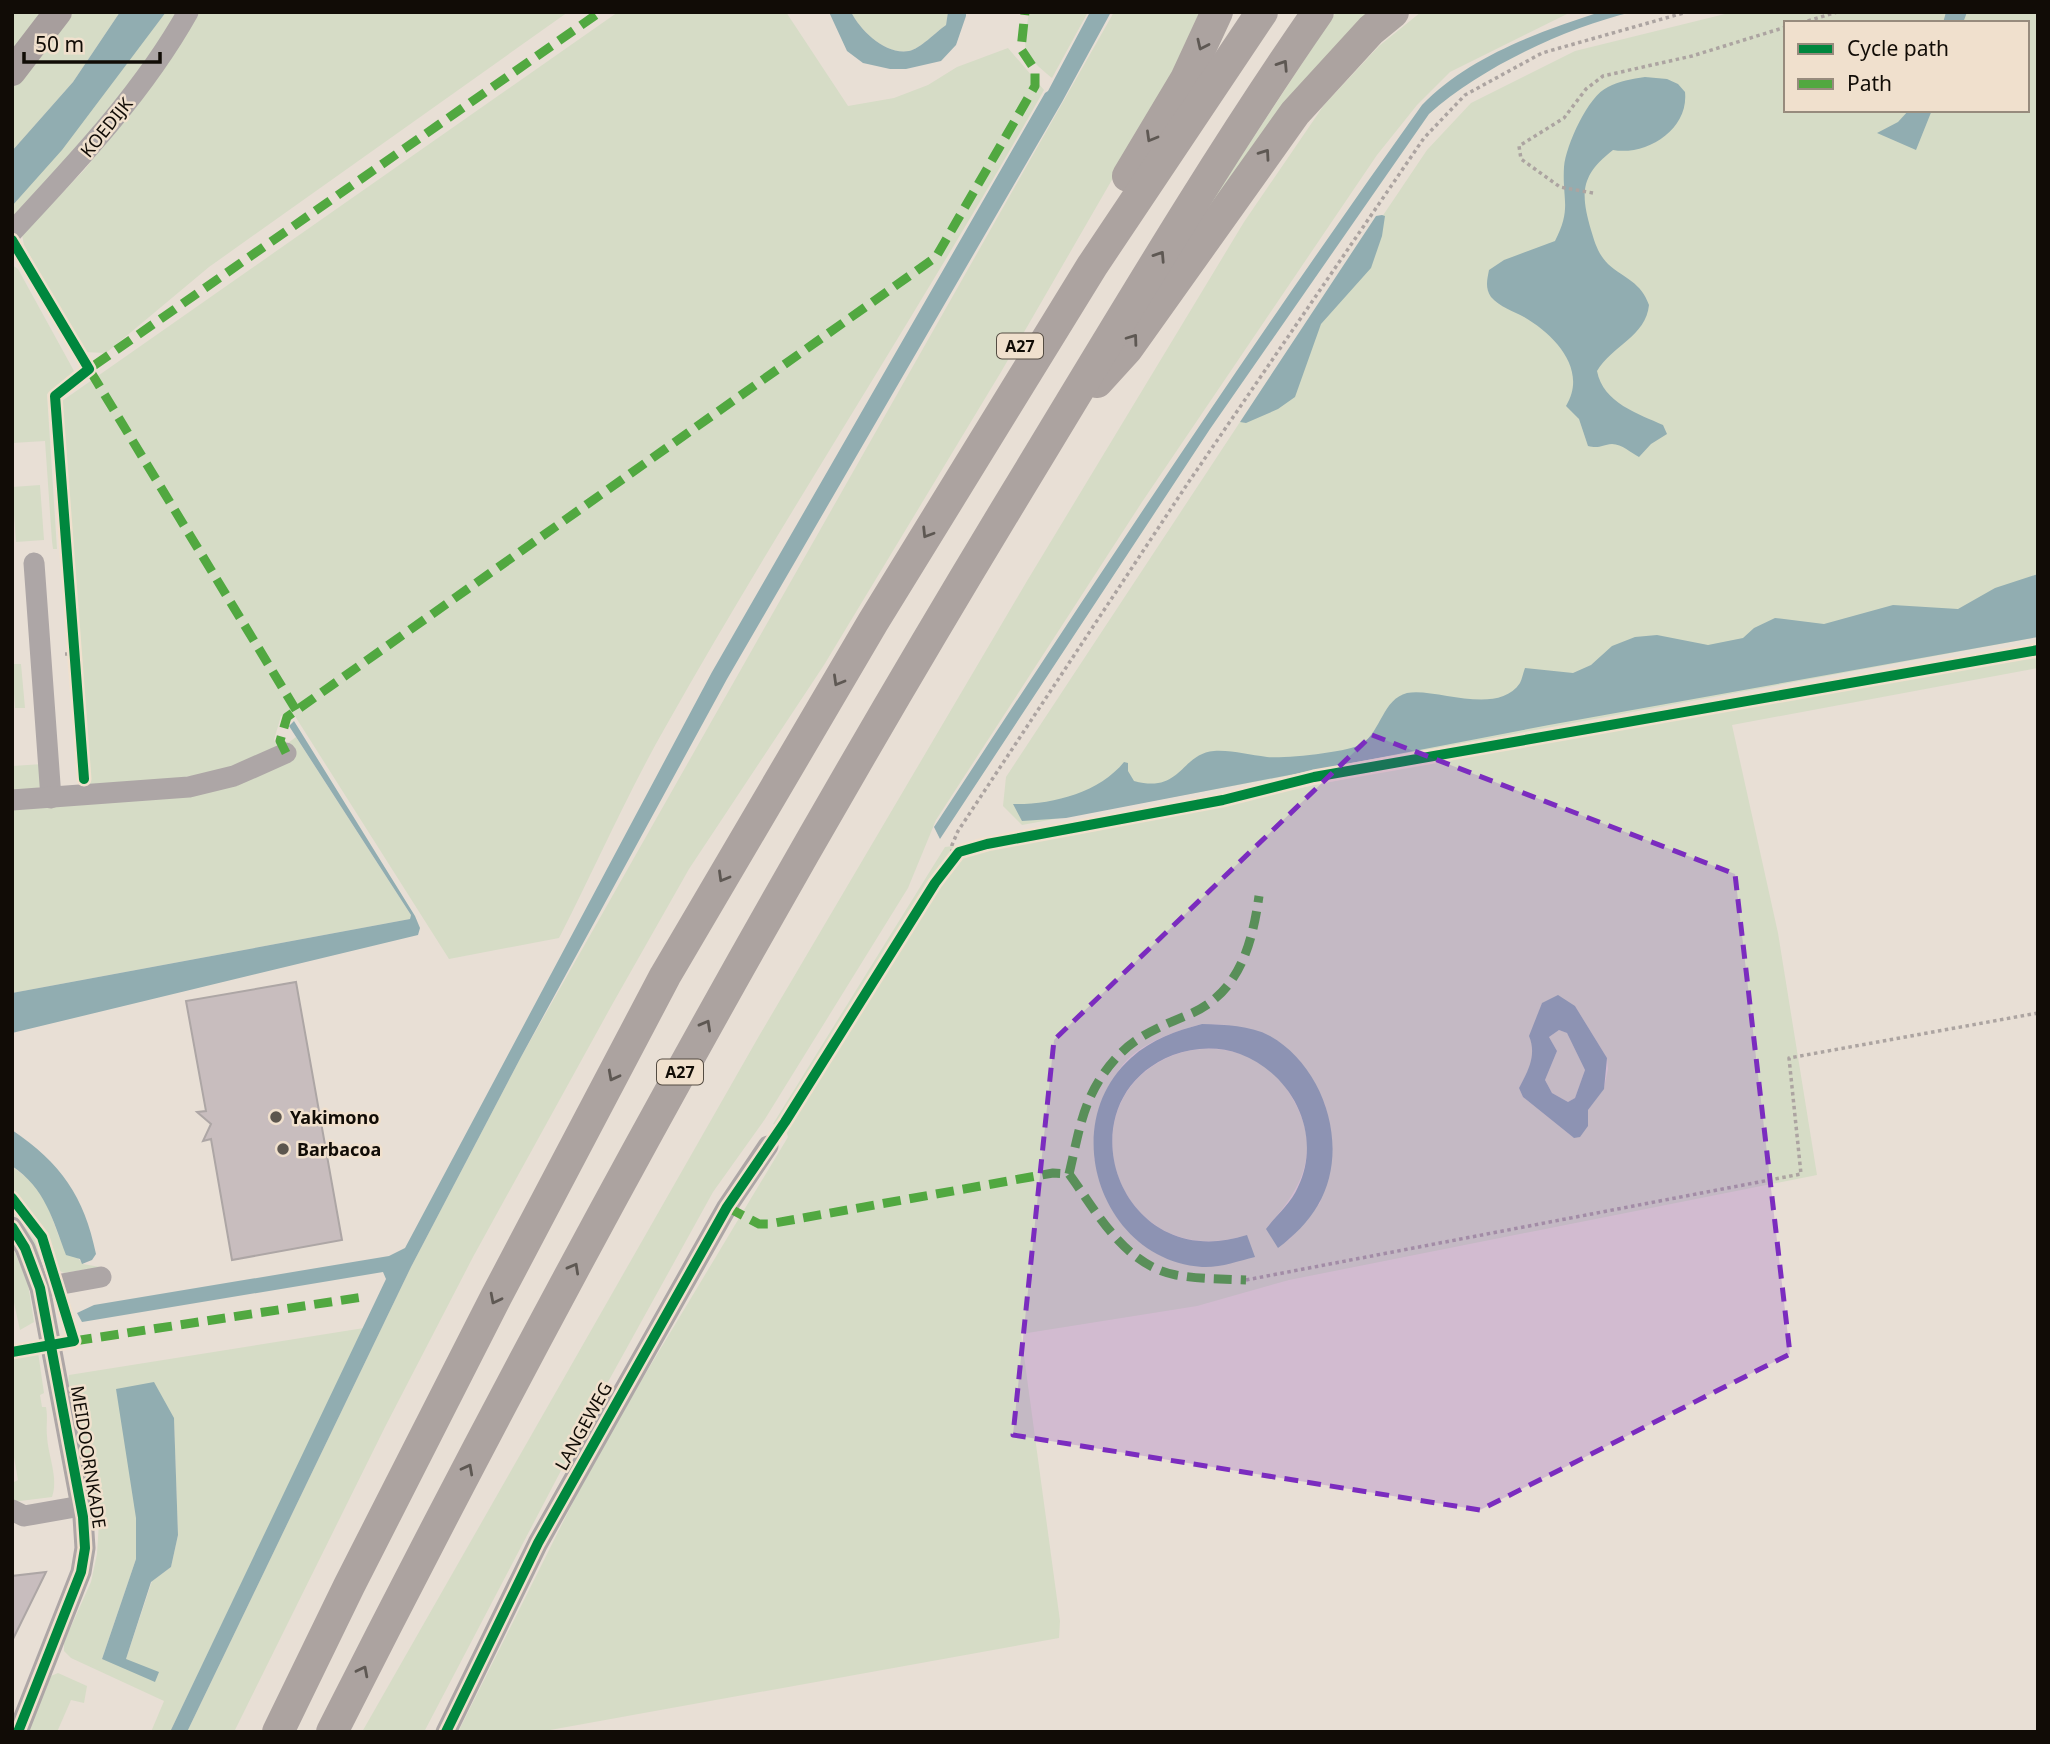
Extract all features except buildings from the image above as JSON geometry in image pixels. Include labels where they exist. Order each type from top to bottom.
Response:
[{"type":"highway","name":"A27","points":[[873,622],[902,534],[1136,164],[1186,79],[1217,12]]},
{"type":"highway","name":"A27","points":[[278,1732],[472,1345],[659,989],[873,622],[1092,266],[1262,12]]},
{"type":"highway","name":"A27","points":[[332,1732],[546,1319],[717,1004],[887,706],[1056,427],[1109,334],[1318,12]]},
{"type":"highway","name":"A27","points":[[1056,427],[1127,349],[1295,113],[1371,30],[1393,12]]},
{"type":"main road","points":[[12,72],[58,12]]},
{"type":"street","name":"KOEDIJK","points":[[12,232],[79,160],[141,84],[188,12]]},
{"type":"street","points":[[34,563],[51,797]]},
{"type":"street","points":[[12,800],[213,782],[286,753]]},
{"type":"street","name":"LANGEWEG","points":[[446,1732],[538,1543],[726,1207],[768,1146]]},
{"type":"street","name":"MEIDOORNKADE","points":[[12,1227],[25,1248],[40,1287],[81,1506],[85,1548],[81,1572],[18,1732]]},
{"type":"street","points":[[40,1287],[101,1277]]},
{"type":"street","name":"MEIDOORNKADE","points":[[12,1510],[24,1516],[81,1506]]},
{"type":"path","points":[[949,864],[952,845],[958,831],[1188,483],[1424,138],[1465,95],[1542,53],[1687,12]]},
{"type":"path","points":[[1808,21],[1837,12]]},
{"type":"path","points":[[1593,193],[1560,187],[1521,159],[1519,146],[1564,118],[1587,89],[1603,76],[1692,56],[1784,28]]},
{"type":"path","points":[[74,640],[70,654],[76,667]]},
{"type":"path","points":[[949,864],[967,850]]},
{"type":"path","points":[[1246,1280],[1801,1174],[1789,1058],[2038,1013]]},
{"type":"highlighted area","points":[[1372,735],[1735,874],[1790,1354],[1480,1510],[1013,1435],[1054,1040]]},
{"type":"green space","points":[[12,12],[42,12],[12,51]]},
{"type":"green space","points":[[68,12],[120,12],[73,82],[12,151],[12,83]]},
{"type":"green space","points":[[166,12],[181,12],[144,71],[12,225],[12,206]]},
{"type":"green space","points":[[197,12],[568,12],[209,267],[106,353],[83,352],[24,245],[22,235],[85,169],[155,81]]},
{"type":"green space","points":[[618,12],[786,12],[848,106],[894,98],[928,85],[957,67],[1008,48],[1044,90],[666,726],[559,938],[449,959],[293,713],[281,716],[274,740],[278,748],[254,759],[185,777],[88,786],[62,401]]},
{"type":"green space","points":[[851,12],[948,13],[946,25],[928,40],[913,50],[900,51],[883,45],[867,34]]},
{"type":"green space","points":[[1029,12],[1088,12],[1052,78],[1034,62],[1026,50]]},
{"type":"green space","points":[[1114,12],[1200,12],[1169,81],[1001,372],[824,665],[689,869],[613,1003],[473,1257],[385,1427],[234,1732],[187,1732],[411,1267],[521,1057]]},
{"type":"green space","points":[[1336,12],[1372,12],[1212,203],[1211,202]]},
{"type":"green space","points":[[1421,12],[1571,12],[1450,72],[1417,105],[1377,155],[1142,502],[936,820],[908,888],[765,1119],[713,1192],[598,1400],[424,1732],[362,1732],[759,1036],[1027,581],[1244,222],[1324,105],[1379,46]]},
{"type":"green space","points":[[1733,12],[2038,12],[2038,637],[1022,825],[1003,806],[1006,777],[1240,422],[1244,422],[1427,150],[1471,103],[1575,51]]},
{"type":"green space","points":[[12,265],[18,269],[74,371],[47,394],[57,549],[53,549],[52,541],[45,441],[12,443]]},
{"type":"green space","points":[[40,485],[44,540],[16,542],[12,487]]},
{"type":"green space","points":[[2038,650],[2038,668],[1732,725],[1778,933],[1817,1175],[1289,1280],[1197,1306],[1021,1334],[1060,1621],[1059,1638],[539,1732],[458,1732],[573,1502],[626,1406],[788,1137],[786,1131],[773,1124],[945,847],[1111,826],[1440,760]],"holes":[[[1542,1003],[1575,1006],[1607,1058],[1604,1088],[1588,1110],[1574,1138],[1523,1097],[1519,1088],[1531,1065],[1535,1023]],[[1202,1024],[1228,1025],[1325,1104],[1331,1136],[1320,1203],[1289,1240],[1268,1226],[1298,1183],[1304,1169],[1307,1137],[1295,1103],[1276,1076],[1251,1058],[1229,1051],[1207,1049],[1174,1055],[1139,1077],[1119,1108],[1112,1143],[1119,1177],[1136,1208],[1165,1230],[1202,1241],[1247,1235],[1171,1260],[1094,1159],[1109,1093],[1123,1065],[1154,1041]]]},
{"type":"green space","points":[[12,664],[21,664],[25,708],[15,708]]},
{"type":"green space","points":[[296,737],[411,915],[410,919],[12,993],[12,808],[100,802],[295,756],[288,743]]},
{"type":"green space","points":[[43,764],[42,787],[12,792],[12,766]]},
{"type":"green space","points":[[1559,1030],[1567,1033],[1585,1070],[1575,1098],[1568,1102],[1552,1093],[1545,1080],[1557,1051],[1549,1037]]},
{"type":"green space","points":[[12,1166],[33,1183],[46,1201],[59,1237],[83,1264],[100,1267],[64,1273],[58,1270],[44,1235],[12,1192]]},
{"type":"green space","points":[[12,1204],[34,1234],[48,1263],[42,1260],[12,1211]]},
{"type":"green space","points":[[12,1245],[28,1284],[34,1322],[20,1330],[12,1294]]},
{"type":"green space","points":[[364,1328],[170,1732],[151,1732],[164,1701],[71,1658],[64,1651],[64,1642],[91,1582],[97,1554],[99,1522],[68,1383],[69,1375]],"holes":[[[174,1419],[178,1535],[171,1567],[152,1581],[126,1659],[102,1659],[136,1559],[136,1518]]]},
{"type":"green space","points":[[38,1352],[44,1393],[40,1395],[42,1407],[46,1407],[47,1411],[47,1436],[54,1490],[52,1497],[12,1502],[12,1483],[18,1480],[12,1446],[12,1356]]},
{"type":"green space","points":[[58,1673],[87,1686],[84,1703],[71,1700],[57,1732],[28,1732],[51,1676]]},
{"type":"water","points":[[120,12],[166,12],[62,150],[12,206],[12,151],[73,82]]},
{"type":"water","points":[[829,12],[851,12],[867,34],[883,45],[900,51],[913,50],[928,40],[946,25],[948,12],[966,12],[966,16],[956,45],[941,61],[906,69],[890,69],[863,63],[847,51]]},
{"type":"water","points":[[1090,12],[1111,12],[1062,102],[727,679],[521,1057],[411,1267],[187,1732],[170,1732],[386,1279],[383,1272],[82,1322],[77,1313],[94,1305],[389,1256],[405,1248],[712,672],[1048,91]]},
{"type":"water","points":[[1600,12],[1632,12],[1579,28],[1524,52],[1473,81],[1429,114],[1210,429],[940,839],[934,827],[1235,373],[1422,105],[1440,88],[1482,60],[1552,28]]},
{"type":"water","points":[[1946,12],[1967,12],[1964,21],[1944,21]]},
{"type":"water","points":[[1645,77],[1667,79],[1678,84],[1685,92],[1680,118],[1663,138],[1651,144],[1639,149],[1613,150],[1589,176],[1585,195],[1587,217],[1599,252],[1608,264],[1642,291],[1649,305],[1642,325],[1597,371],[1606,391],[1614,399],[1633,412],[1663,425],[1667,434],[1651,444],[1639,457],[1616,444],[1588,446],[1579,419],[1566,406],[1572,393],[1573,379],[1565,355],[1547,333],[1491,297],[1487,284],[1489,270],[1504,260],[1555,241],[1565,212],[1564,167],[1579,122],[1600,92],[1617,83]]},
{"type":"water","points":[[1907,112],[1931,112],[1916,150],[1877,133],[1898,122]]},
{"type":"water","points":[[1376,216],[1385,216],[1382,236],[1371,268],[1321,324],[1295,397],[1278,409],[1246,423],[1240,422]]},
{"type":"water","points":[[2038,574],[2038,637],[1549,725],[1066,818],[1022,821],[1013,804],[1043,802],[1073,795],[1101,782],[1124,762],[1128,763],[1128,771],[1134,781],[1150,784],[1171,778],[1194,759],[1214,751],[1275,757],[1344,750],[1362,744],[1374,731],[1387,708],[1399,696],[1419,692],[1482,700],[1497,698],[1510,693],[1520,683],[1525,668],[1573,673],[1591,665],[1612,646],[1635,637],[1657,635],[1708,645],[1743,638],[1754,628],[1775,618],[1824,624],[1893,605],[1958,609],[1995,588]]},
{"type":"water","points":[[294,721],[415,916],[420,928],[418,935],[12,1033],[12,993],[410,919],[411,915],[289,726]]},
{"type":"water","points":[[1558,995],[1575,1006],[1607,1058],[1604,1089],[1588,1110],[1588,1126],[1580,1137],[1574,1138],[1523,1097],[1519,1088],[1530,1063],[1532,1050],[1529,1036],[1542,1003]],"holes":[[[1559,1030],[1567,1033],[1585,1070],[1575,1098],[1568,1102],[1552,1093],[1545,1080],[1557,1051],[1549,1037]]]},
{"type":"water","points":[[1202,1024],[1254,1030],[1270,1036],[1289,1050],[1318,1088],[1332,1135],[1328,1183],[1318,1205],[1290,1239],[1278,1248],[1266,1229],[1298,1187],[1305,1167],[1307,1147],[1305,1127],[1288,1091],[1259,1063],[1232,1051],[1215,1049],[1189,1050],[1173,1055],[1138,1077],[1118,1108],[1112,1143],[1119,1178],[1137,1208],[1165,1231],[1202,1241],[1247,1235],[1255,1257],[1209,1267],[1167,1259],[1138,1241],[1115,1215],[1100,1185],[1094,1152],[1096,1118],[1108,1086],[1131,1058],[1165,1036]]},
{"type":"water","points":[[12,1130],[44,1155],[68,1183],[91,1233],[96,1254],[92,1260],[82,1264],[80,1259],[66,1255],[52,1217],[40,1195],[33,1184],[12,1166]]},
{"type":"water","points":[[154,1382],[174,1418],[178,1535],[171,1567],[151,1582],[126,1659],[159,1672],[155,1682],[102,1659],[136,1559],[136,1518],[116,1389]]},
{"type":"marked path","points":[[296,710],[89,369],[600,12]]},
{"type":"marked path","points":[[286,753],[280,741],[287,717],[936,257],[1035,86],[1035,70],[1021,49],[1025,12]]},
{"type":"marked path","points":[[1069,1174],[1084,1112],[1097,1084],[1117,1057],[1133,1043],[1151,1031],[1207,1005],[1220,994],[1232,980],[1247,949],[1259,896]]},
{"type":"marked path","points":[[727,1207],[759,1224],[769,1224],[1053,1173],[1069,1174],[1101,1220],[1127,1249],[1141,1260],[1176,1275],[1246,1280]]},
{"type":"marked path","points":[[74,1341],[363,1297]]},
{"type":"cycle path","points":[[12,240],[89,369],[55,396],[84,779]]},
{"type":"cycle path","points":[[446,1732],[538,1543],[727,1207],[785,1122],[935,883],[959,852],[987,844],[1223,800],[1314,777],[2038,650]]},
{"type":"cycle path","points":[[12,1198],[42,1237],[74,1341],[12,1352]]},
{"type":"cycle path","points":[[12,1227],[25,1248],[40,1288],[83,1517],[85,1548],[81,1572],[18,1732]]},
{"type":"place","name":"Yakimono","points":[[276,1117]]},
{"type":"place","name":"Barbacoa","points":[[283,1149]]}]
